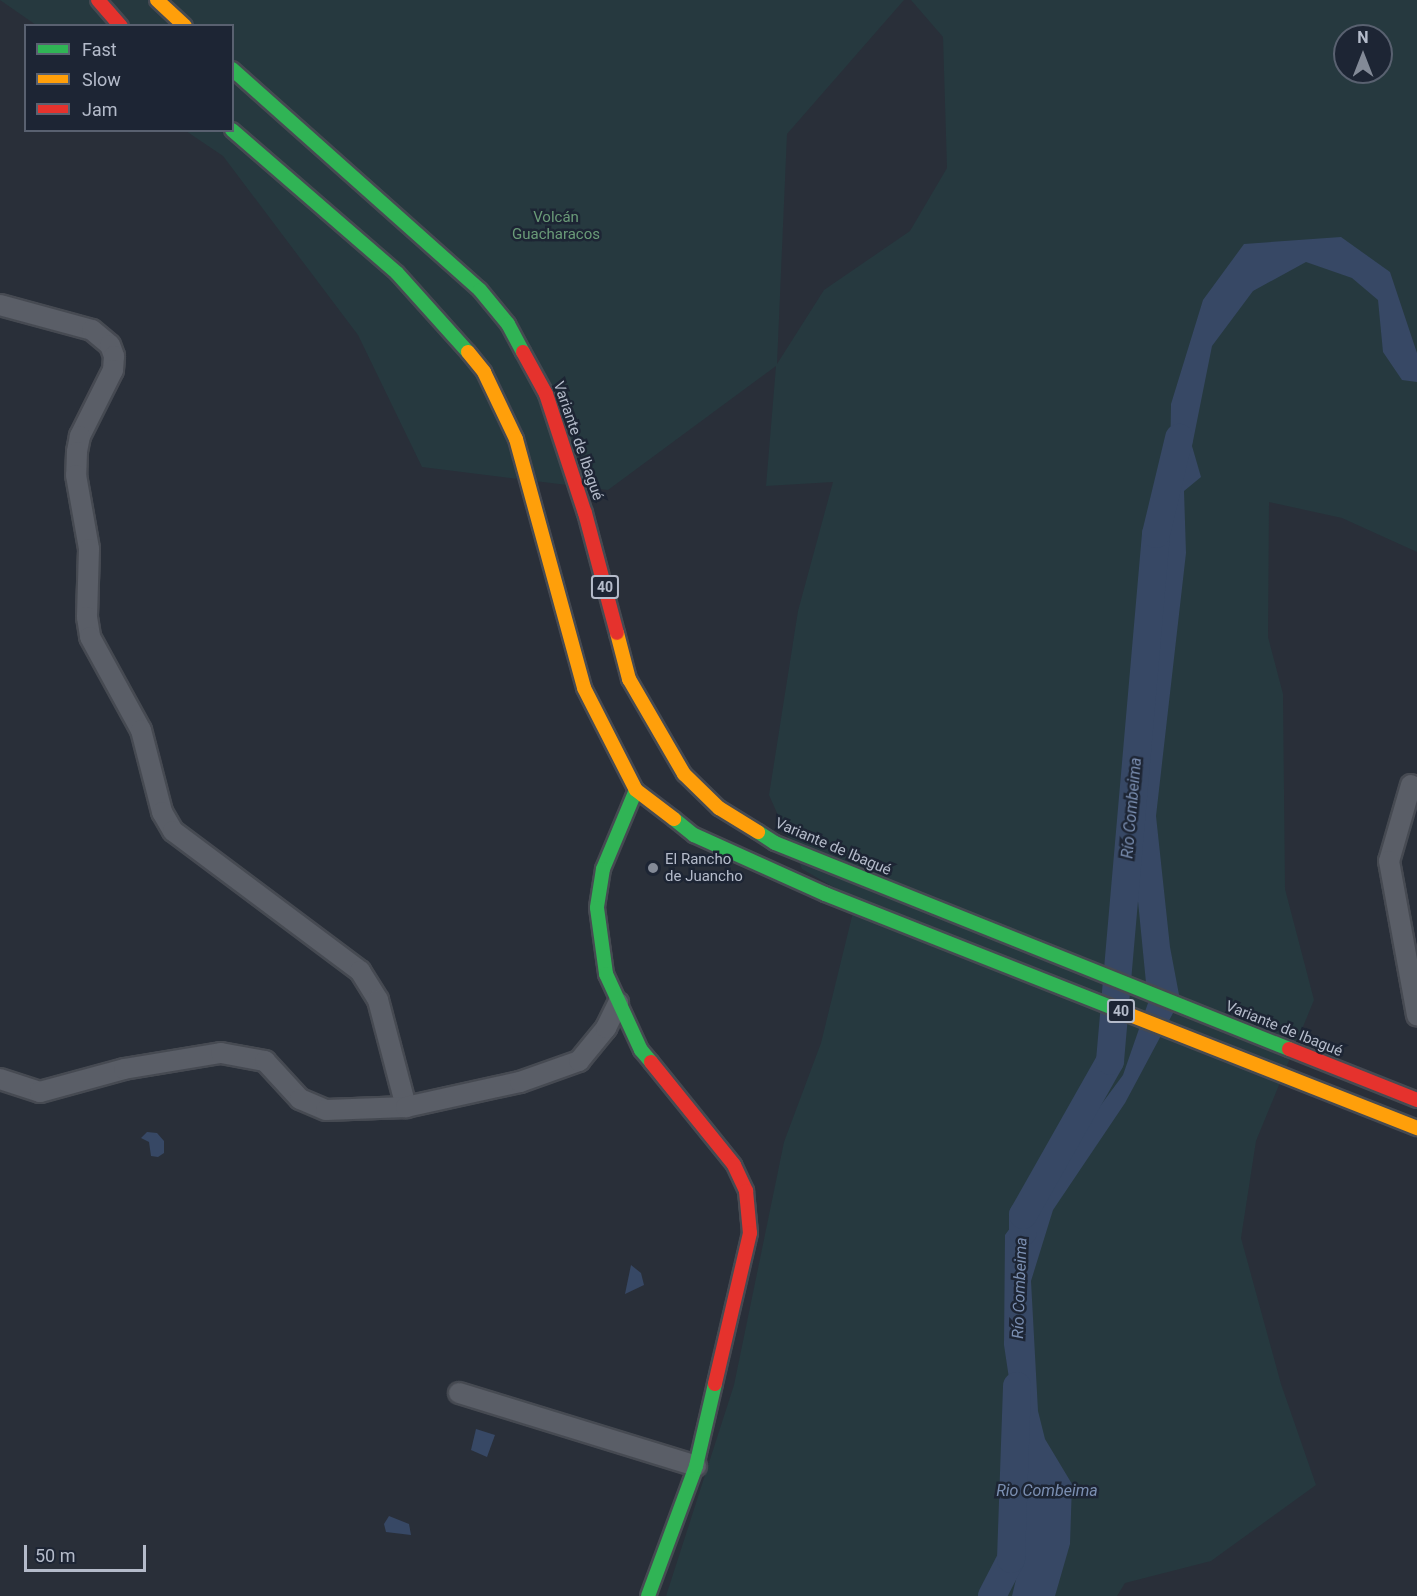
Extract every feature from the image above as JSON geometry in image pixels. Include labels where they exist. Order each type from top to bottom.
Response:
[{"type":"main road","points":[[98,0],[119,24]]},
{"type":"main road","points":[[157,0],[183,24]]},
{"type":"main road","name":"Variante de Ibagué","points":[[234,71],[480,290],[508,324],[546,394],[585,513],[629,679],[684,774],[719,808],[775,843],[1417,1100]]},
{"type":"main road","name":"40","points":[[234,132],[398,273],[437,313],[484,372],[516,439],[584,688],[636,790],[694,835],[825,894],[1417,1128]]},
{"type":"main road","points":[[636,790],[603,869],[597,908],[606,974],[641,1050],[734,1166],[746,1191],[750,1233],[696,1466],[648,1596]]},
{"type":"street","points":[[0,305],[92,330],[110,345],[114,356],[113,370],[80,436],[77,452],[76,476],[88,549],[87,617],[90,637],[141,730],[162,812],[172,831],[360,971],[378,1000],[406,1107]]},
{"type":"street","points":[[1412,785],[1389,861],[1417,1015]]},
{"type":"street","points":[[0,1079],[40,1092],[124,1069],[221,1053],[265,1061],[300,1099],[326,1110],[406,1107],[519,1082],[579,1061],[606,1028],[618,1003]]},
{"type":"street","points":[[459,1393],[696,1466]]},
{"type":"green space","name":"Volcán Guacharacos","points":[[0,0],[904,0],[787,134],[777,364],[824,290],[910,231],[947,168],[943,37],[911,0],[1417,0],[1417,552],[1342,518],[1269,502],[1268,637],[1283,694],[1285,889],[1314,1000],[1256,1141],[1241,1238],[1281,1384],[1316,1485],[1211,1561],[1125,1583],[1117,1596],[666,1596],[734,1385],[784,1142],[821,1043],[856,900],[802,869],[769,795],[798,611],[833,482],[766,486],[776,366],[608,490],[422,467],[358,335],[223,156],[187,132],[234,132],[234,24],[35,24]]},
{"type":"water","name":"Rio Combeima","points":[[1341,237],[1390,272],[1417,353],[1417,382],[1402,380],[1383,352],[1378,300],[1352,278],[1306,262],[1253,291],[1212,346],[1192,446],[1201,477],[1184,491],[1186,553],[1156,816],[1170,947],[1180,1000],[1125,1103],[1053,1210],[1031,1281],[1038,1411],[1045,1439],[1072,1484],[1070,1544],[1055,1596],[1012,1596],[1025,1542],[1022,1465],[1004,1345],[1005,1235],[1123,1075],[1148,1003],[1137,891],[1145,763],[1169,521],[1171,404],[1203,300],[1244,244]]},
{"type":"water","points":[[147,1132],[157,1133],[164,1141],[164,1153],[158,1157],[151,1156],[149,1142],[141,1138]]},
{"type":"water","points":[[631,1265],[641,1273],[644,1285],[625,1294]]},
{"type":"water","points":[[476,1429],[495,1435],[487,1457],[471,1450]]},
{"type":"water","points":[[389,1516],[409,1524],[411,1535],[386,1532],[384,1524]]},
{"type":"waterway","name":"Río Combeima","points":[[1023,1232],[1023,1215],[1110,1061],[1156,534],[1179,438]]},
{"type":"waterway","name":"Río Combeima","points":[[992,1596],[1011,1559],[1017,1386]]},
{"type":"traffic: fast","points":[[234,71],[480,290],[508,324],[523,352]]},
{"type":"traffic: fast","points":[[234,132],[397,273],[468,352]]},
{"type":"traffic: fast","points":[[636,790],[603,869],[597,908],[606,974],[641,1050],[651,1062]]},
{"type":"traffic: fast","points":[[674,819],[694,835],[825,894],[1115,1009]]},
{"type":"traffic: fast","points":[[758,832],[775,843],[1289,1049]]},
{"type":"traffic: fast","points":[[648,1596],[696,1466],[715,1384]]},
{"type":"traffic: slow","points":[[157,0],[183,24]]},
{"type":"traffic: slow","points":[[468,352],[484,372],[516,439],[584,688],[636,790],[674,819]]},
{"type":"traffic: slow","points":[[617,633],[629,679],[684,774],[719,808],[758,832]]},
{"type":"traffic: slow","points":[[1115,1009],[1417,1128]]},
{"type":"traffic: jam","points":[[98,0],[119,24]]},
{"type":"traffic: jam","points":[[523,352],[546,394],[585,513],[617,633]]},
{"type":"traffic: jam","points":[[1289,1049],[1417,1100]]},
{"type":"traffic: jam","points":[[651,1062],[734,1165],[746,1191],[750,1233],[715,1384]]},
{"type":"place","name":"El Rancho de Juancho","points":[[653,868]]}]
